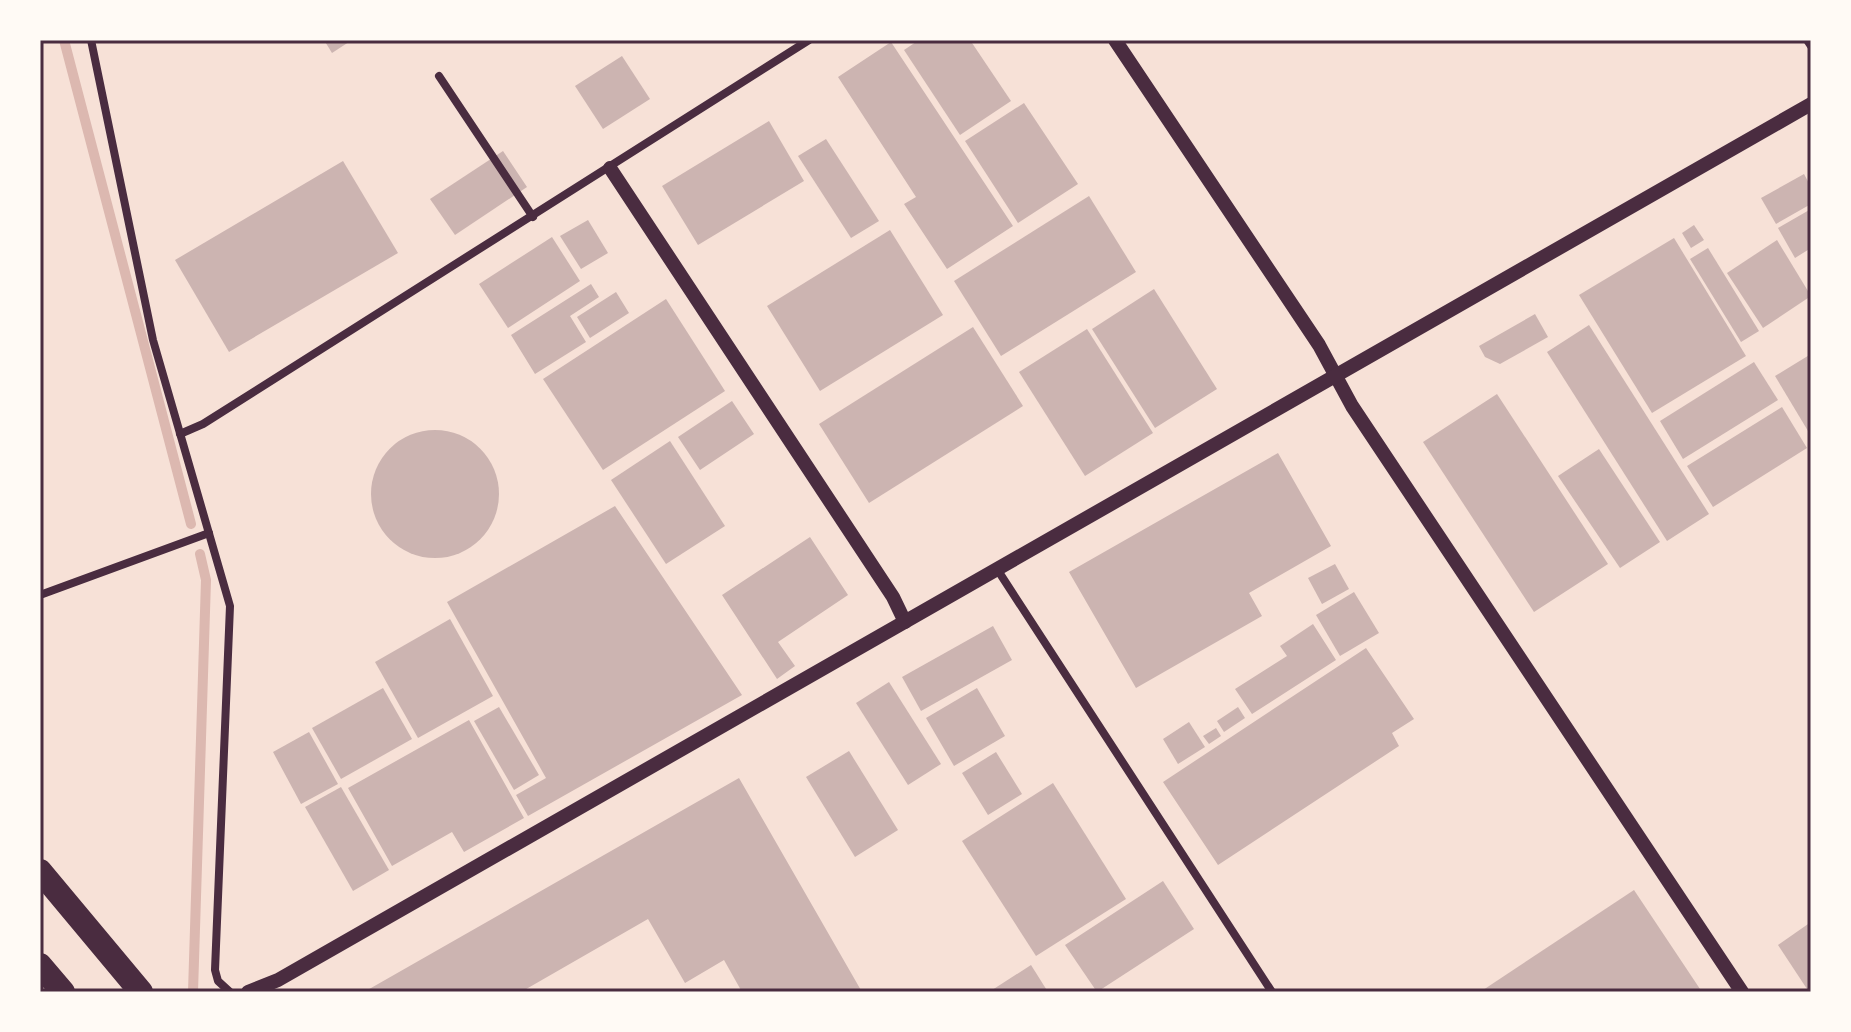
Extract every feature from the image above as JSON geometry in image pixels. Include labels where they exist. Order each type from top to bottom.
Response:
[{"type":"highway","points":[[40,871],[141,992]]},
{"type":"highway","points":[[40,965],[63,992]]},
{"type":"street","points":[[91,40],[153,340],[230,606],[215,970],[218,981],[230,992]]},
{"type":"street","points":[[180,434],[203,424],[809,40]]},
{"type":"street","points":[[1115,40],[1336,375],[1352,406],[1742,992]]},
{"type":"street","points":[[1807,40],[1811,46]]},
{"type":"street","points":[[439,76],[533,217]]},
{"type":"street","points":[[248,992],[278,980],[1811,104]]},
{"type":"street","points":[[610,168],[893,597],[905,622]]},
{"type":"street","points":[[40,595],[209,533]]},
{"type":"street","points":[[997,569],[1272,992]]},
{"type":"building","points":[[324,40],[352,40],[332,53]]},
{"type":"building","points":[[919,40],[970,40],[1011,101],[960,135],[904,50]]},
{"type":"building","points":[[891,42],[1013,226],[947,269],[904,204],[916,197],[838,77]]},
{"type":"building","points":[[622,56],[650,99],[603,129],[575,86]]},
{"type":"building","points":[[1024,103],[1078,184],[1018,223],[965,141]]},
{"type":"building","points":[[769,121],[804,181],[698,245],[662,186]]},
{"type":"building","points":[[826,139],[879,221],[851,238],[798,156]]},
{"type":"building","points":[[503,151],[527,187],[455,235],[430,199]]},
{"type":"building","points":[[343,161],[398,253],[229,352],[175,260]]},
{"type":"building","points":[[1804,174],[1811,187],[1811,204],[1776,224],[1761,198]]},
{"type":"building","points":[[1089,196],[1136,272],[1001,356],[954,281]]},
{"type":"building","points":[[1811,209],[1811,248],[1795,258],[1778,228]]},
{"type":"building","points":[[588,220],[608,253],[581,269],[560,236]]},
{"type":"building","points":[[1694,225],[1704,240],[1691,248],[1682,233]]},
{"type":"building","points":[[890,230],[943,315],[820,391],[767,306]]},
{"type":"building","points":[[552,237],[580,281],[508,328],[479,284]]},
{"type":"building","points":[[1674,238],[1746,356],[1652,413],[1579,295]]},
{"type":"building","points":[[1777,240],[1811,296],[1763,328],[1727,273]]},
{"type":"building","points":[[1708,248],[1759,331],[1741,342],[1690,259]]},
{"type":"building","points":[[591,284],[599,297],[570,316],[586,342],[535,374],[511,335]]},
{"type":"building","points":[[1154,289],[1217,389],[1155,428],[1092,329]]},
{"type":"building","points":[[616,292],[629,313],[590,338],[577,317]]},
{"type":"building","points":[[666,299],[725,391],[603,470],[543,379]]},
{"type":"building","points":[[1535,314],[1548,337],[1500,364],[1485,357],[1479,346]]},
{"type":"building","points":[[1589,325],[1709,514],[1667,541],[1547,352]]},
{"type":"building","points":[[973,327],[1023,406],[869,503],[819,424]]},
{"type":"building","points":[[1087,329],[1153,433],[1085,476],[1019,372]]},
{"type":"building","points":[[1811,354],[1811,436],[1775,376]]},
{"type":"building","points":[[1754,362],[1778,400],[1683,459],[1660,421]]},
{"type":"building","points":[[1497,394],[1608,564],[1534,612],[1423,442]]},
{"type":"building","points":[[732,401],[754,434],[700,470],[678,437]]},
{"type":"building","points":[[1782,407],[1807,448],[1713,507],[1687,466]]},
{"type":"building","points":[[435,430],[459,435],[480,449],[494,470],[499,494],[494,518],[480,539],[459,553],[435,558],[411,553],[390,539],[376,518],[371,494],[376,470],[390,449],[411,435]]},
{"type":"building","points":[[670,441],[725,526],[666,564],[611,480]]},
{"type":"building","points":[[1599,449],[1660,542],[1620,568],[1558,476]]},
{"type":"building","points":[[1278,453],[1331,546],[1249,593],[1262,616],[1136,688],[1069,572]]},
{"type":"building","points":[[615,506],[742,695],[528,816],[516,795],[546,778],[447,602]]},
{"type":"building","points":[[810,537],[848,595],[778,642],[795,666],[777,679],[722,595]]},
{"type":"building","points":[[1335,564],[1349,589],[1322,604],[1308,578]]},
{"type":"building","points":[[1354,592],[1379,633],[1340,656],[1316,615]]},
{"type":"building","points":[[450,619],[493,696],[418,738],[375,662]]},
{"type":"building","points":[[1313,624],[1336,660],[1252,714],[1235,689],[1287,656],[1280,646]]},
{"type":"building","points":[[993,626],[1012,660],[921,711],[902,677]]},
{"type":"building","points":[[1366,648],[1414,719],[1392,733],[1399,746],[1218,865],[1163,782]]},
{"type":"building","points":[[889,682],[941,764],[908,785],[856,703]]},
{"type":"building","points":[[383,688],[412,739],[341,779],[312,728]]},
{"type":"building","points":[[977,688],[1005,736],[954,766],[926,718]]},
{"type":"building","points":[[499,707],[539,775],[514,790],[474,721]]},
{"type":"building","points":[[1238,707],[1245,718],[1224,732],[1217,721]]},
{"type":"building","points":[[469,720],[524,818],[464,852],[452,832],[392,866],[348,788]]},
{"type":"building","points":[[1189,722],[1205,747],[1178,764],[1163,739]]},
{"type":"building","points":[[1216,728],[1221,736],[1209,744],[1203,736]]},
{"type":"building","points":[[309,732],[338,784],[301,804],[273,752]]},
{"type":"building","points":[[849,751],[898,830],[855,857],[806,777]]},
{"type":"building","points":[[996,752],[1022,794],[988,815],[962,773]]},
{"type":"building","points":[[739,778],[862,992],[742,992],[724,960],[685,983],[648,919],[521,992],[364,992]]},
{"type":"building","points":[[1053,783],[1126,899],[1036,956],[962,841]]},
{"type":"building","points":[[341,787],[389,870],[353,891],[305,807]]},
{"type":"building","points":[[1163,881],[1194,929],[1097,992],[1065,945]]},
{"type":"building","points":[[1634,890],[1702,992],[1480,992]]},
{"type":"building","points":[[1811,922],[1811,992],[1809,992],[1778,945]]},
{"type":"building","points":[[1031,965],[1048,992],[989,992]]},
{"type":"waterway","points":[[64,40],[191,524]]},
{"type":"waterway","points":[[193,992],[206,580],[200,554]]}]
